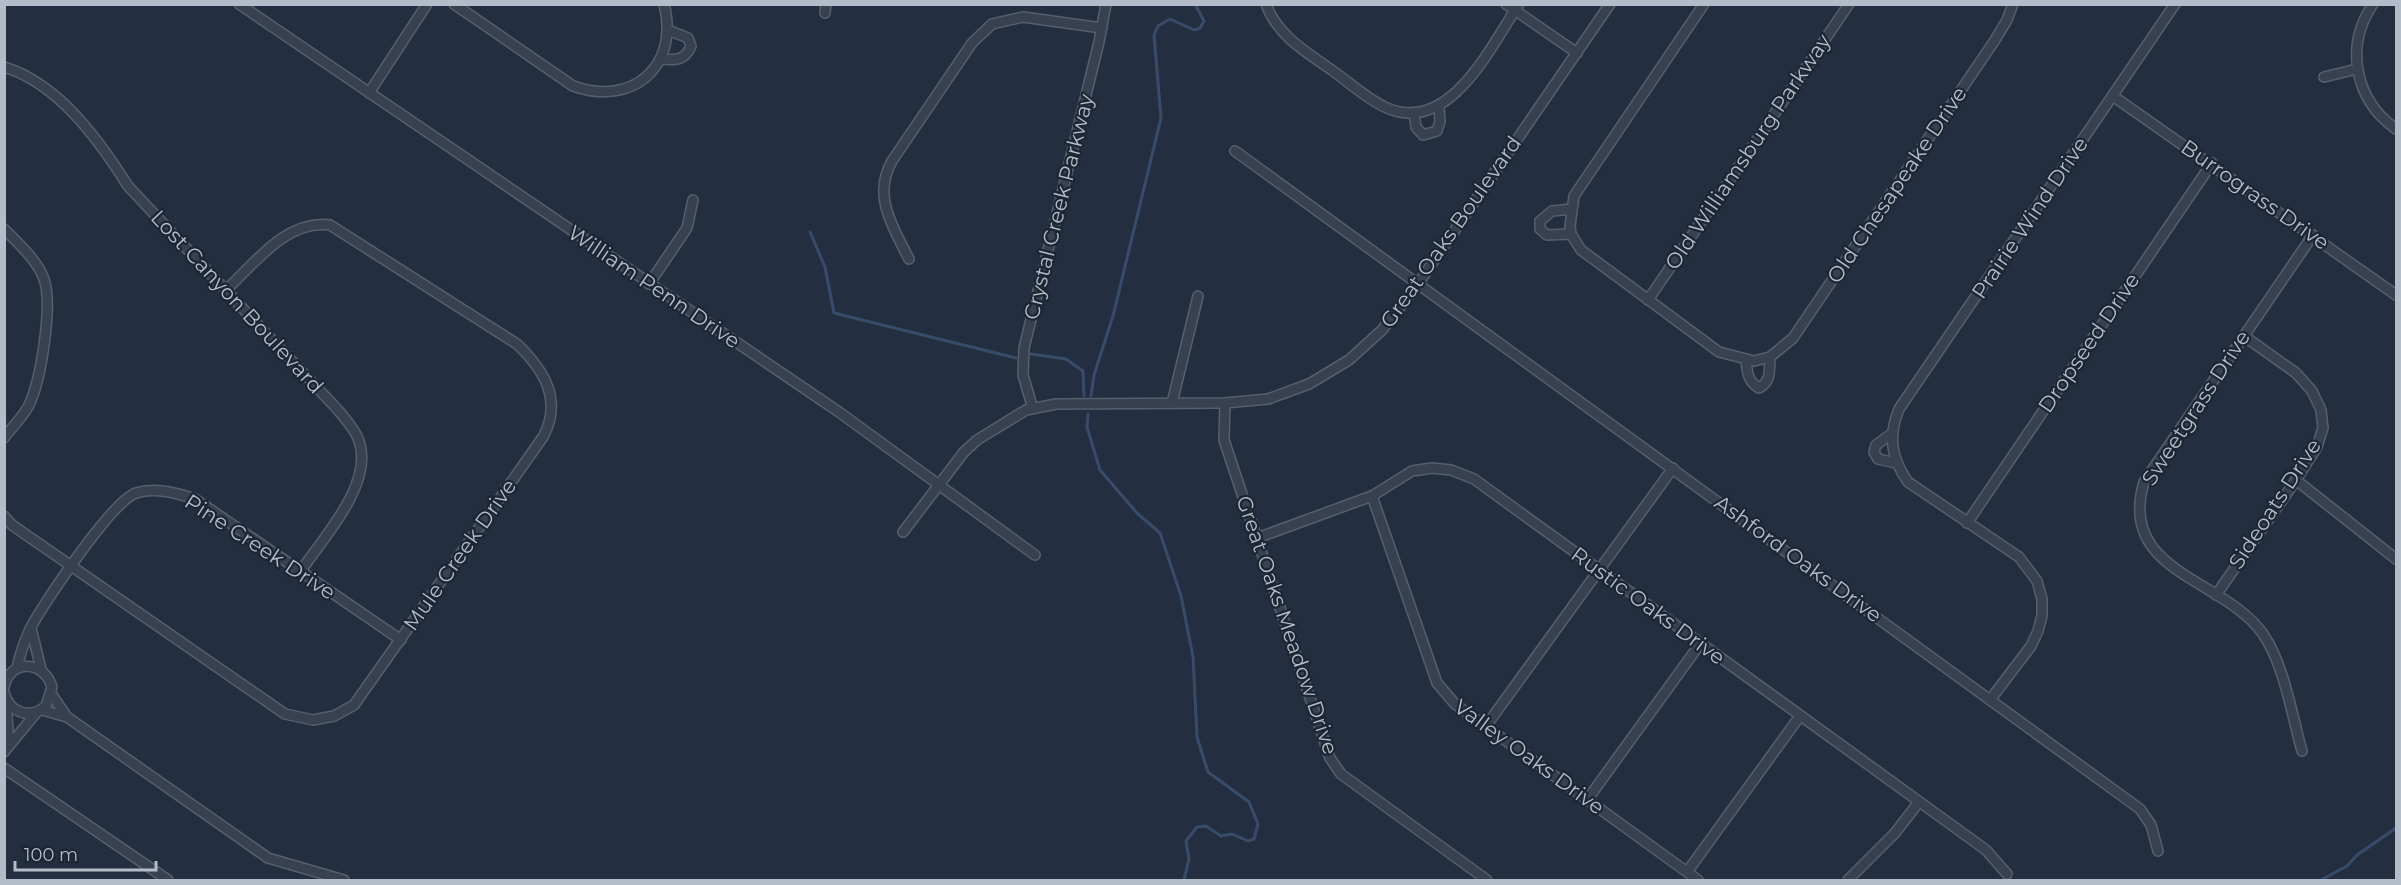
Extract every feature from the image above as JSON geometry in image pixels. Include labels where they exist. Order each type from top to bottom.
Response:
[{"type":"street","name":"William Penn Drive","points":[[239,4],[839,412],[1035,555]]},
{"type":"street","points":[[369,93],[427,4]]},
{"type":"street","points":[[454,4],[573,86],[593,93],[616,93],[633,86],[649,75],[661,58],[668,40],[664,4]]},
{"type":"street","name":"Crystal Creek Parkway","points":[[1033,409],[1023,375],[1024,348],[1106,4]]},
{"type":"street","points":[[1266,4],[1277,27],[1294,43],[1376,102],[1393,110],[1414,113],[1438,106],[1455,95],[1517,8]]},
{"type":"street","points":[[1506,4],[1517,8],[1577,53]]},
{"type":"street","name":"Great Oaks Boulevard","points":[[903,532],[938,484],[977,440],[1005,422],[1033,409],[1056,404],[1225,403],[1268,399],[1309,384],[1349,360],[1382,330],[1418,284],[1610,4]]},
{"type":"street","points":[[1704,4],[1574,196],[1571,234],[1581,250],[1719,352],[1746,360],[1770,357],[1770,375],[1765,385],[1760,388],[1753,385],[1746,360]]},
{"type":"street","name":"Old Williamsburg Parkway","points":[[1648,300],[1849,4]]},
{"type":"street","name":"Old Chesapeake Drive","points":[[1770,357],[1793,338],[1995,40],[2013,4]]},
{"type":"street","name":"Prairie Wind Drive","points":[[1990,700],[2031,646],[2042,616],[2042,599],[2030,568],[2019,557],[1908,482],[1896,463],[1891,434],[1899,409],[2175,4]]},
{"type":"street","points":[[2373,4],[2358,32],[2357,69],[2366,97],[2385,121],[2397,129]]},
{"type":"street","points":[[909,259],[883,203],[883,181],[892,161],[978,35],[1001,20],[1023,17],[1102,28]]},
{"type":"street","points":[[661,58],[681,59],[688,54],[691,46],[688,38],[668,30]]},
{"type":"street","name":"Lost Canyon Boulevard","points":[[4,67],[21,72],[73,115],[113,162],[128,186],[338,410],[359,439],[362,460],[356,489],[300,572]]},
{"type":"street","points":[[2324,77],[2357,69]]},
{"type":"street","name":"Burrograss Drive","points":[[2113,96],[2212,163],[2397,295]]},
{"type":"street","points":[[1414,113],[1416,127],[1423,135],[1431,134],[1437,131],[1440,121],[1438,106]]},
{"type":"street","name":"Ashford Oaks Drive","points":[[1235,151],[2140,809],[2151,825],[2158,850]]},
{"type":"street","name":"Dropseed Drive","points":[[1967,522],[2212,163]]},
{"type":"street","points":[[649,284],[687,228],[693,200]]},
{"type":"street","points":[[1571,234],[1547,235],[1540,229],[1540,221],[1552,211],[1572,209]]},
{"type":"street","name":"Mule Creek Drive","points":[[4,516],[12,525],[172,639],[285,714],[299,719],[334,716],[354,705],[551,421],[548,387],[538,365],[509,339],[330,225],[318,224],[297,228],[276,242],[226,290]]},
{"type":"street","points":[[4,229],[29,255],[44,278],[49,309],[37,380],[29,405],[4,438]]},
{"type":"street","name":"Sweetgrass Drive","points":[[2302,751],[2274,652],[2263,633],[2248,618],[2162,560],[2151,547],[2140,523],[2139,497],[2144,482],[2313,235]]},
{"type":"street","points":[[1172,403],[1198,296]]},
{"type":"street","name":"Sideoats Drive","points":[[2216,595],[2296,480],[2317,447],[2323,428],[2321,410],[2312,391],[2296,374],[2244,336]]},
{"type":"street","name":"Great Oaks Meadow Drive","points":[[1225,403],[1224,440],[1330,758],[1341,774],[1487,880]]},
{"type":"street","name":"Prairie Wind Drive","points":[[1891,434],[1876,445],[1874,452],[1878,459],[1896,463]]},
{"type":"street","name":"Rustic Oaks Drive","points":[[1257,538],[1372,495],[1412,471],[1432,468],[1451,470],[1474,480],[1986,850],[2007,874]]},
{"type":"street","points":[[1485,726],[1673,468]]},
{"type":"street","points":[[2296,480],[2397,559]]},
{"type":"street","name":"Pine Creek Drive","points":[[11,671],[31,628],[110,514],[134,494],[149,491],[180,494],[195,499],[401,640]]},
{"type":"street","name":"Valley Oaks Drive","points":[[1372,495],[1437,683],[1455,704],[1698,880]]},
{"type":"street","points":[[31,628],[41,669],[51,680],[52,695],[67,717],[268,858],[344,880]]},
{"type":"street","points":[[1587,800],[1700,644]]},
{"type":"street","points":[[7,748],[5,692],[11,671],[27,666],[41,669]]},
{"type":"street","points":[[5,692],[15,710],[22,713],[39,711],[67,717]]},
{"type":"street","points":[[7,748],[52,695]]},
{"type":"street","points":[[1687,872],[1800,716]]},
{"type":"street","points":[[4,768],[168,880]]},
{"type":"street","points":[[1848,880],[1895,833],[1918,802]]},
{"type":"waterway","points":[[1091,396],[1094,375],[1113,316],[1161,118],[1154,35],[1158,26],[1170,19],[1194,30],[1200,28],[1204,21],[1195,4]]},
{"type":"waterway","points":[[810,232],[825,267],[834,313],[1016,358]]},
{"type":"waterway","points":[[1031,354],[1066,359],[1083,371],[1084,396]]},
{"type":"waterway","points":[[1088,414],[1087,427],[1100,470],[1137,513],[1160,533],[1181,596],[1193,657],[1197,737],[1208,772],[1249,802],[1258,824],[1254,839],[1248,841],[1232,834],[1221,836],[1206,826],[1197,827],[1186,841],[1189,859],[1184,880]]},
{"type":"waterway","points":[[2321,880],[2347,866],[2357,855],[2396,828]]}]
